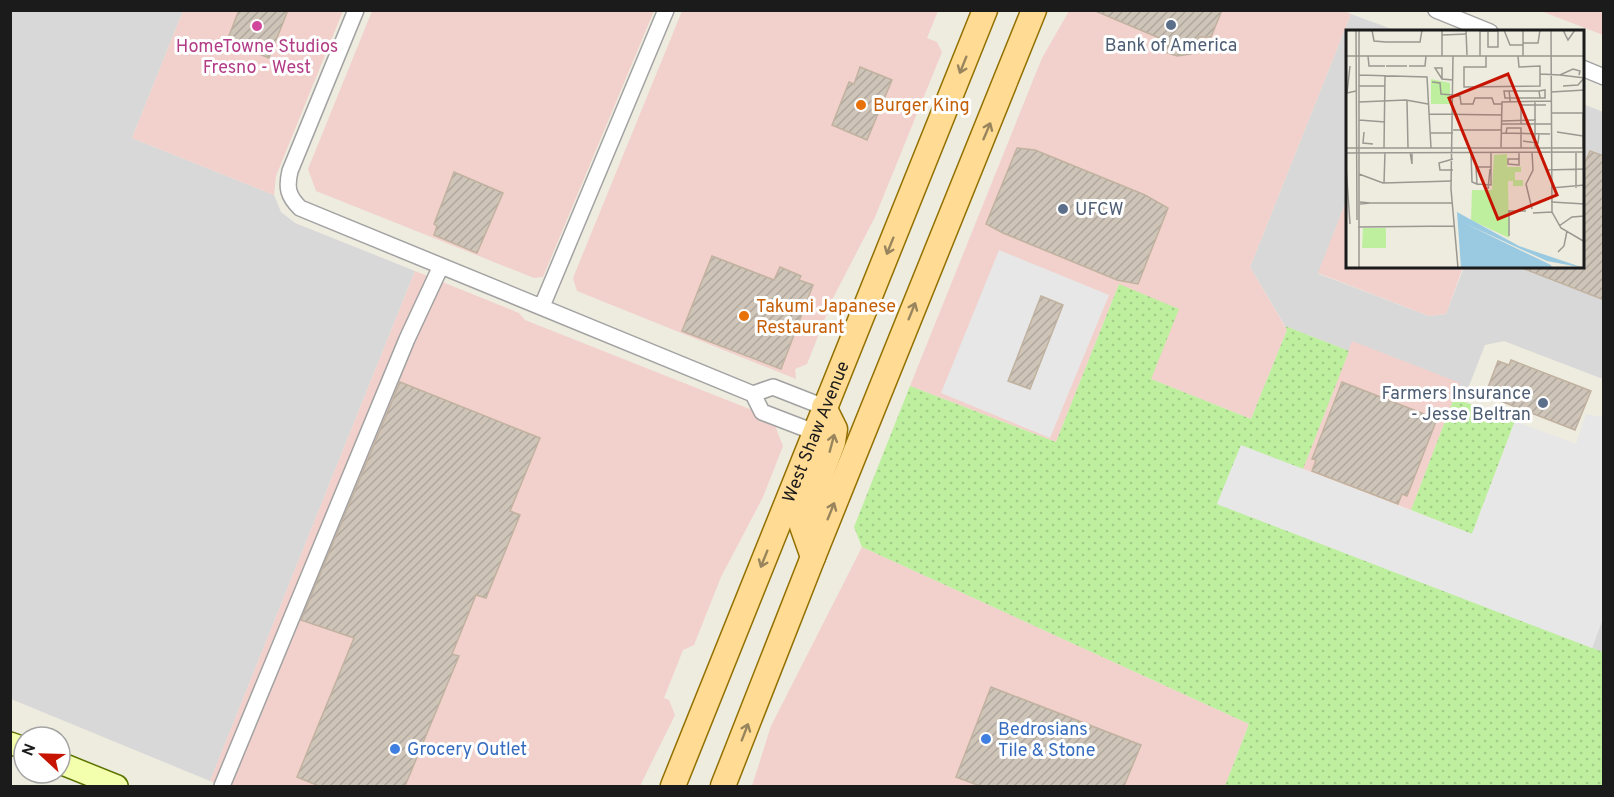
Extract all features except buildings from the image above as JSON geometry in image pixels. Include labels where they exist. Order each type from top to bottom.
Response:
[{"type":"main road","name":"West Shaw Avenue","points":[[673,786],[985,10]]},
{"type":"main road","points":[[723,786],[1034,10]]},
{"type":"main road","points":[[813,557],[802,526],[833,442],[835,429],[824,407]]},
{"type":"street","points":[[356,10],[290,171],[287,184],[290,198],[300,208],[753,394],[762,412],[814,432]]},
{"type":"street","points":[[542,306],[666,10]]},
{"type":"street","points":[[1436,10],[1485,30]]},
{"type":"street","points":[[1584,69],[1604,76]]},
{"type":"street","points":[[222,786],[403,350],[441,266]]},
{"type":"street","points":[[753,394],[773,387],[824,407]]},
{"type":"street","points":[[72,768],[117,786]]},
{"type":"shaded area","points":[[1343,10],[1351,14],[1250,267],[1287,330],[1251,419],[1151,379],[1119,284],[1056,442],[910,386],[1042,58],[1069,11]]},
{"type":"shaded area","points":[[10,11],[183,11],[132,138],[274,195],[281,212],[295,223],[415,271],[210,781],[11,699]]},
{"type":"shaded area","points":[[183,11],[343,11],[276,176],[274,195],[132,138]]},
{"type":"shaded area","points":[[372,11],[654,11],[543,277],[534,278],[316,191],[308,169]]},
{"type":"shaded area","points":[[682,11],[938,11],[927,38],[937,42],[942,52],[875,217],[833,298],[807,364],[795,369],[796,379],[577,291],[573,278]]},
{"type":"shaded area","points":[[1541,11],[1603,11],[1603,35]]},
{"type":"shaded area","points":[[1351,14],[1394,30],[1346,30],[1346,201],[1319,274],[1429,316],[1446,314],[1464,268],[1584,268],[1584,104],[1603,112],[1603,379],[1504,341],[1485,345],[1463,401],[1352,342],[1349,351],[1285,326],[1250,267]]},
{"type":"shaded area","points":[[1346,202],[1346,268],[1463,268],[1446,314],[1429,316],[1318,273]]},
{"type":"shaded area","points":[[999,250],[1109,295],[1050,438],[941,393]]},
{"type":"shaded area","points":[[415,271],[519,313],[525,320],[772,418],[783,446],[763,497],[721,577],[694,645],[683,650],[664,698],[669,700],[675,715],[640,786],[223,786],[210,781]]},
{"type":"shaded area","points":[[1352,341],[1460,383],[1411,510],[1303,469]]},
{"type":"shaded area","points":[[1586,414],[1604,417],[1603,618],[1592,648],[1217,504],[1241,445],[1472,534],[1515,421],[1576,444]]},
{"type":"shaded area","points":[[862,547],[1249,724],[1225,786],[752,786],[771,726]]},
{"type":"shaded area","points":[[1603,618],[1603,652],[1592,648]]},
{"type":"green space","points":[[1119,284],[1179,309],[1151,379],[1251,419],[1287,330],[1285,326],[1349,351],[1303,469],[1241,446],[1217,504],[1603,652],[1603,786],[1225,786],[1249,724],[862,547],[854,527],[910,386],[1056,442]]},
{"type":"green space","points":[[1454,398],[1515,421],[1472,534],[1411,510]]},
{"type":"place","name":"Bank of America","points":[[1171,25]]},
{"type":"place","name":"HomeTowne Studios Fresno - West","points":[[257,26]]},
{"type":"place","name":"Burger King","points":[[861,105]]},
{"type":"place","name":"UFCW","points":[[1063,209]]},
{"type":"place","name":"Takumi Japanese Restaurant","points":[[744,316]]},
{"type":"place","name":"Farmers Insurance - Jesse Beltran","points":[[1543,403]]},
{"type":"place","name":"Bedrosians Tile & Stone","points":[[986,739]]},
{"type":"place","name":"Grocery Outlet","points":[[395,749]]}]
